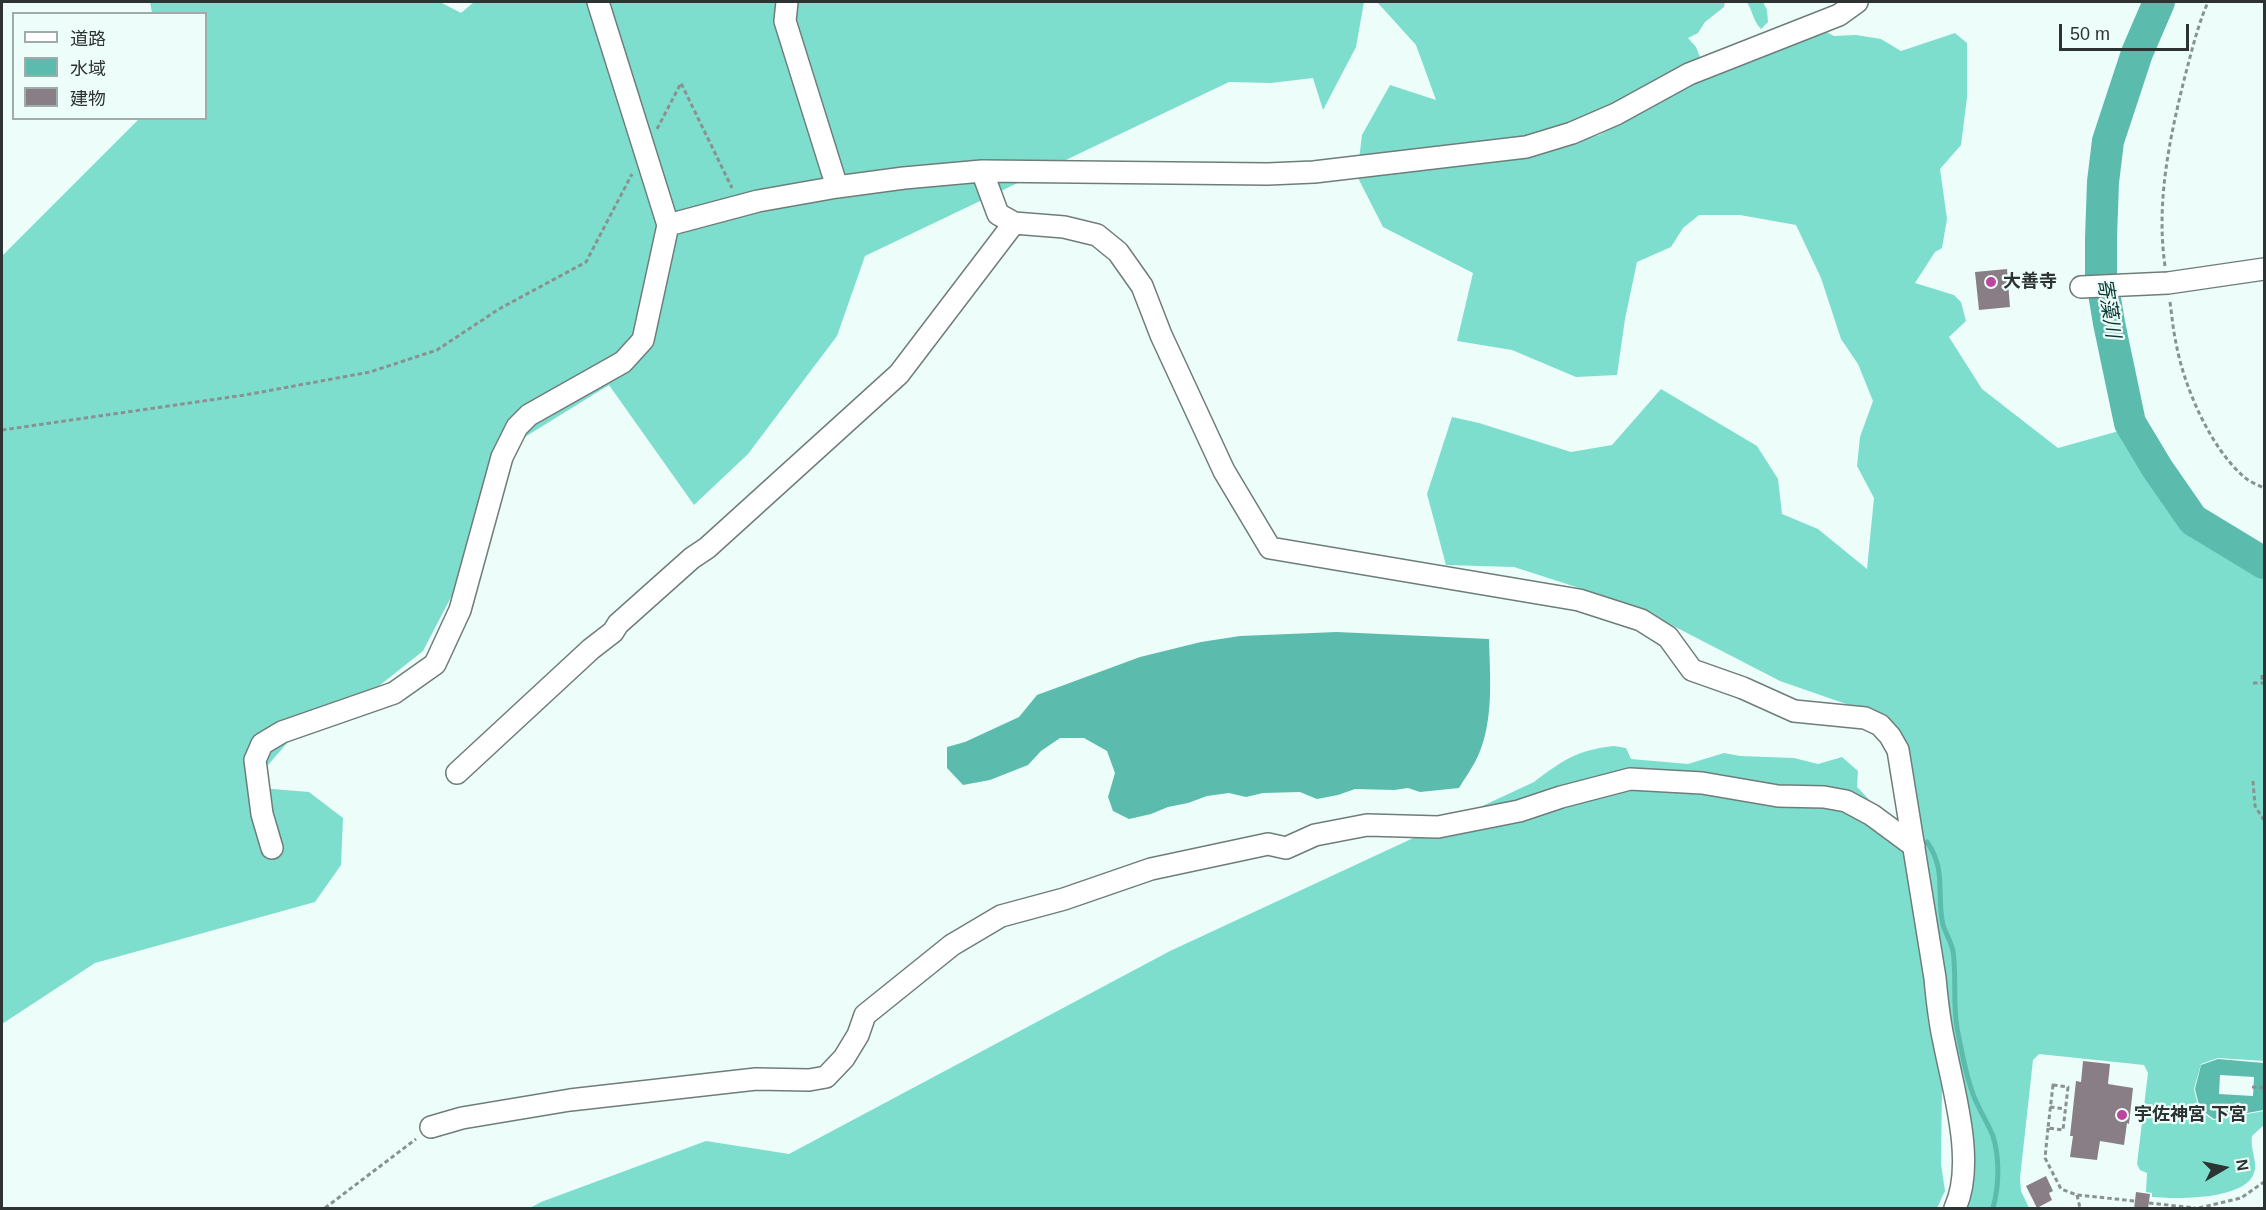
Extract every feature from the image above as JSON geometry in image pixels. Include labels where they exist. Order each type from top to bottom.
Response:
[{"type":"street","points":[[272,848],[262,814],[255,760],[262,744],[282,732],[394,693],[435,664],[460,610],[502,457],[517,427],[529,415],[623,362],[643,340],[668,225],[598,2]]},
{"type":"street","points":[[787,2],[785,21],[837,188]]},
{"type":"street","points":[[668,225],[741,206],[904,178],[982,171],[1268,174],[1314,172],[1526,147],[1572,133],[1616,114],[1689,74],[1839,15],[1857,2]]},
{"type":"street","points":[[982,171],[998,214],[1014,223],[1064,227],[1097,235],[1118,252],[1142,286],[1161,335],[1224,471],[1270,548],[1580,600],[1641,620],[1668,637],[1692,670],[1743,688],[1794,711],[1865,718],[1880,725],[1898,750],[1935,978],[1937,1004],[1956,1100],[1964,1161],[1963,1186],[1955,1209]]},
{"type":"street","points":[[457,773],[591,649],[613,632],[618,624],[692,558],[707,548],[899,374],[1014,223]]},
{"type":"street","points":[[2081,286],[2168,283],[2265,269]]},
{"type":"street","points":[[431,1127],[462,1118],[570,1100],[756,1079],[808,1080],[825,1077],[844,1058],[858,1035],[865,1016],[952,945],[1001,916],[1151,869],[1268,844],[1286,848],[1315,835],[1367,825],[1438,826],[1519,811],[1561,797],[1630,779],[1702,783],[1778,796],[1824,797],[1846,801],[1872,815],[1914,846]]},
{"type":"path","points":[[2208,2],[2191,52],[2167,159],[2161,238],[2176,345],[2190,390],[2223,454],[2246,478],[2265,488]]},
{"type":"path","points":[[653,136],[681,84],[741,206]]},
{"type":"path","points":[[2,430],[302,385],[369,372],[437,350],[499,309],[586,262],[636,167]]},
{"type":"path","points":[[2253,683],[2263,683],[2262,675]]},
{"type":"path","points":[[2253,781],[2255,806],[2265,820]]},
{"type":"path","points":[[2048,1128],[2062,1130],[2068,1087],[2053,1085],[2050,1107],[2045,1158],[2061,1189],[2077,1195],[2135,1201]]},
{"type":"path","points":[[2252,1087],[2265,1088]]},
{"type":"path","points":[[2050,1107],[2065,1109]]},
{"type":"path","points":[[324,1209],[431,1127]]},
{"type":"path","points":[[2199,1209],[2241,1198],[2265,1182]]},
{"type":"path","points":[[2077,1195],[2080,1209]]},
{"type":"path","points":[[2149,1203],[2194,1209]]},
{"type":"shaded area","points":[[150,2],[440,2],[461,13],[474,2],[1364,2],[1356,47],[1323,110],[1313,78],[1271,83],[1229,82],[865,256],[837,336],[748,454],[694,505],[609,385],[520,440],[462,576],[423,651],[375,689],[294,735],[249,787],[309,792],[343,818],[341,865],[315,902],[95,963],[2,1024],[2,256],[138,120],[207,120],[207,12],[152,12]]},
{"type":"shaded area","points":[[1377,2],[1725,2],[1724,7],[1705,22],[1698,33],[1688,38],[1696,47],[1700,57],[1694,65],[1579,141],[1599,135],[1674,93],[1702,81],[1718,66],[1821,29],[1834,36],[1856,35],[1881,39],[1901,51],[1955,33],[1967,43],[1967,98],[1961,145],[1940,169],[1947,219],[1942,248],[1935,252],[1915,283],[1954,295],[1961,302],[1966,321],[1949,337],[1982,389],[2058,448],[2119,431],[2127,439],[2165,500],[2184,523],[2211,546],[2264,577],[2264,1061],[2218,1058],[2201,1064],[2194,1089],[2199,1110],[2213,1120],[2264,1111],[2264,1125],[2252,1136],[2255,1169],[2250,1179],[2240,1187],[2211,1196],[2152,1197],[2152,1193],[2146,1192],[2147,1173],[2140,1170],[2137,1164],[2148,1073],[2144,1065],[2039,1054],[2033,1060],[2020,1178],[2021,1191],[2029,1208],[1963,1208],[1909,765],[1872,713],[1780,681],[1656,617],[1604,596],[1514,567],[1446,565],[1427,494],[1452,417],[1479,423],[1571,452],[1612,445],[1661,389],[1757,446],[1778,479],[1782,514],[1818,529],[1867,569],[1874,498],[1857,466],[1860,437],[1873,401],[1858,364],[1841,339],[1821,278],[1796,225],[1740,215],[1699,215],[1683,228],[1671,247],[1637,262],[1625,319],[1617,375],[1576,377],[1512,350],[1457,341],[1473,273],[1383,227],[1357,176],[1362,135],[1390,85],[1436,100],[1416,45]]},
{"type":"shaded area","points":[[1747,2],[1763,2],[1767,10],[1768,22],[1761,29],[1756,23]]},
{"type":"shaded area","points":[[1614,746],[1626,748],[1631,759],[1688,764],[1724,753],[1740,756],[1794,758],[1818,764],[1842,757],[1858,771],[1857,787],[1879,810],[1904,829],[1925,975],[1928,1021],[1942,1087],[1941,1164],[1945,1191],[1937,1208],[530,1208],[706,1141],[789,1154],[1170,951],[1534,782],[1571,757],[1590,750]]},
{"type":"water","points":[[1337,632],[1489,639],[1490,698],[1487,728],[1478,756],[1459,788],[1420,792],[1408,788],[1355,789],[1317,799],[1300,792],[1263,793],[1246,797],[1229,793],[1207,796],[1129,819],[1113,811],[1108,797],[1115,773],[1107,751],[1084,738],[1060,738],[1041,751],[1028,765],[990,780],[963,785],[947,768],[947,747],[965,742],[1019,717],[1037,695],[1140,657],[1201,642],[1240,636]]},
{"type":"water","points":[[2218,1059],[2264,1063],[2264,1110],[2214,1119],[2200,1109],[2195,1089],[2201,1065]],"holes":[[[2220,1075],[2254,1077],[2253,1096],[2219,1094]]]},
{"type":"building","points":[[2007,269],[2010,307],[1979,310],[1975,272]]},
{"type":"building","points":[[2083,1061],[2110,1064],[2108,1084],[2133,1088],[2124,1145],[2100,1141],[2097,1160],[2070,1157],[2076,1081],[2081,1082]]},
{"type":"building","points":[[2046,1176],[2053,1191],[2049,1193],[2052,1200],[2037,1208],[2026,1186]]},
{"type":"building","points":[[2136,1192],[2150,1194],[2148,1209],[2134,1209]]},
{"type":"waterway","name":"寄藻川","points":[[2159,2],[2137,53],[2108,141],[2103,182],[2101,275],[2109,323],[2130,423],[2157,468],[2193,520],[2264,563]]},
{"type":"waterway","points":[[1927,842],[1937,862],[1941,914],[1953,951],[1956,1023],[1967,1077],[1974,1097],[1991,1130],[1997,1154],[1997,1191],[1993,1208]]},
{"type":"place","name":"大善寺","points":[[1991,282]]},
{"type":"place","name":"宇佐神宮 下宮","points":[[2122,1115]]}]
